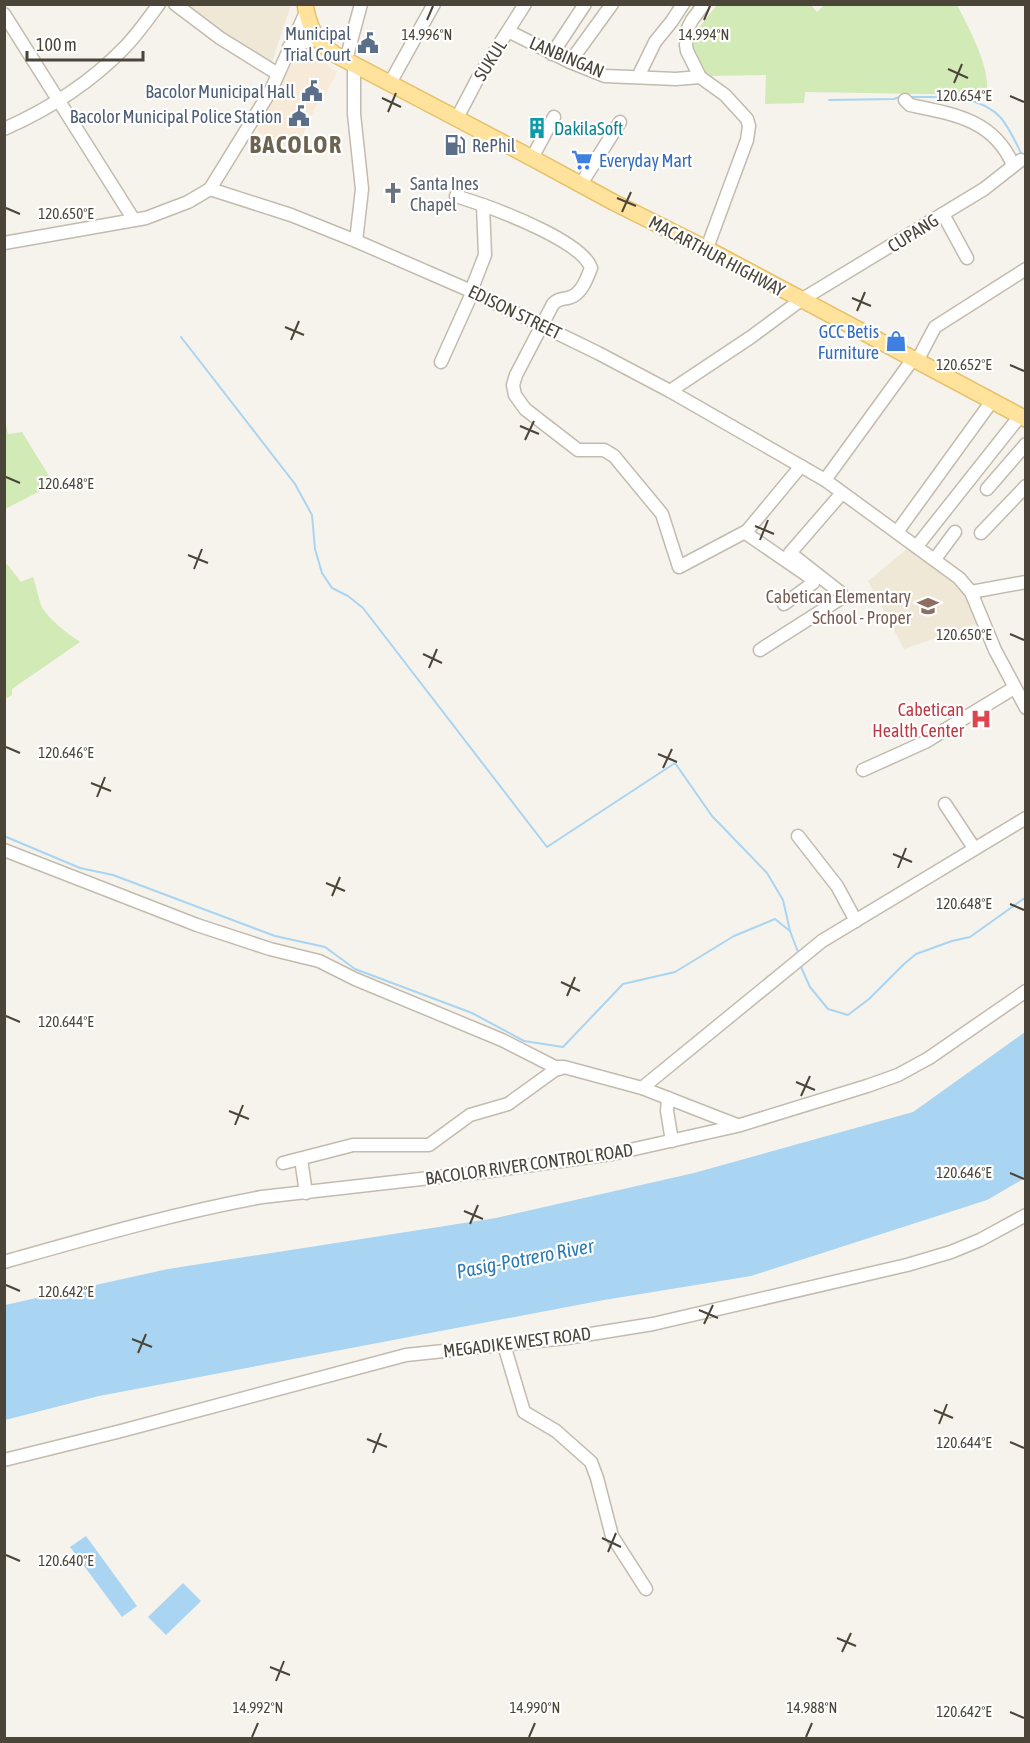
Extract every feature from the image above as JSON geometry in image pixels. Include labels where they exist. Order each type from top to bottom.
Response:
[{"type":"main road","points":[[306,8],[309,24],[317,39]]},
{"type":"main road","name":"MACARTHUR HIGHWAY","points":[[317,39],[328,50],[350,62],[707,248],[1023,418]]},
{"type":"street","points":[[4,129],[57,100],[111,61],[159,4]]},
{"type":"street","points":[[175,4],[220,38],[278,74]]},
{"type":"street","points":[[356,241],[362,189],[350,62],[361,4]]},
{"type":"street","points":[[390,83],[434,4]]},
{"type":"street","name":"SUKUL","points":[[457,118],[478,78],[525,4]]},
{"type":"street","points":[[552,54],[585,4]]},
{"type":"street","points":[[570,62],[612,4]]},
{"type":"street","points":[[638,77],[655,42],[683,4]]},
{"type":"street","points":[[704,4],[688,28],[686,45],[692,64],[700,77],[721,91],[742,111],[749,126],[747,140],[707,248]]},
{"type":"street","points":[[4,243],[134,220],[177,207],[210,189],[271,90],[306,8]]},
{"type":"street","points":[[4,14],[134,220]]},
{"type":"street","name":"LANBINGAN","points":[[508,31],[552,54],[605,76],[676,79],[700,77]]},
{"type":"street","points":[[289,46],[317,39]]},
{"type":"street","name":"CUPANG","points":[[670,392],[752,337],[801,300],[984,189],[1017,163],[983,126],[961,117],[910,105],[905,100]]},
{"type":"street","points":[[532,158],[554,117]]},
{"type":"street","points":[[581,184],[620,122]]},
{"type":"street","name":"EDISON STREET","points":[[210,189],[291,215],[472,291],[543,325],[670,392],[825,480],[954,573],[971,592]]},
{"type":"street","points":[[456,196],[516,216],[551,234],[590,263],[591,268],[584,284],[574,296],[555,300],[516,375],[513,386],[515,395],[525,409],[578,450],[604,450],[614,456],[662,514],[679,567],[747,531],[801,466]]},
{"type":"street","points":[[441,362],[485,255],[483,206]]},
{"type":"street","points":[[944,214],[967,258]]},
{"type":"street","points":[[825,480],[915,360],[935,327],[1026,269]]},
{"type":"street","points":[[897,532],[992,401]]},
{"type":"street","points":[[917,546],[1023,418]]},
{"type":"street","points":[[987,489],[1026,444]]},
{"type":"street","points":[[981,533],[1026,486]]},
{"type":"street","points":[[760,650],[843,597],[841,593],[790,553],[842,493]]},
{"type":"street","points":[[747,531],[747,534],[814,580],[784,604]]},
{"type":"street","points":[[935,559],[955,532]]},
{"type":"street","points":[[1026,582],[971,592],[987,634],[1026,708]]},
{"type":"street","points":[[863,770],[933,738],[1014,688]]},
{"type":"street","points":[[945,804],[974,848]]},
{"type":"street","points":[[642,1088],[822,941],[1026,818]]},
{"type":"street","points":[[798,836],[837,886],[856,921]]},
{"type":"street","points":[[4,850],[197,925],[270,949],[319,961],[355,979],[502,1040],[549,1064],[642,1088],[737,1126]]},
{"type":"street","name":"BACOLOR RIVER CONTROL ROAD","points":[[4,1262],[193,1211],[261,1197],[602,1156],[737,1126],[898,1075],[929,1058],[1026,991]]},
{"type":"street","points":[[283,1163],[353,1145],[429,1145],[470,1115],[508,1104],[555,1070],[564,1067]]},
{"type":"street","points":[[668,1098],[672,1141]]},
{"type":"street","points":[[301,1159],[306,1193]]},
{"type":"street","name":"MEGADIKE WEST ROAD","points":[[4,1460],[131,1429],[406,1355],[566,1338],[653,1324],[907,1265],[951,1252],[980,1240],[1026,1215]]},
{"type":"street","points":[[504,1345],[524,1412],[556,1431],[591,1462],[612,1536],[646,1589]]},
{"type":"shaded area","points":[[183,5],[291,5],[272,62],[242,46]]},
{"type":"shaded area","points":[[307,49],[337,72],[327,92],[316,106],[301,139],[295,136],[286,147],[256,131],[299,50]]},
{"type":"shaded area","name":"Cabetican Elementary School - Proper","points":[[912,545],[954,575],[982,622],[904,649],[868,581]]},
{"type":"green space","points":[[717,5],[811,5],[817,12],[824,5],[957,5],[983,62],[987,85],[986,95],[805,92],[804,103],[765,104],[766,75],[710,76],[701,68],[692,53],[696,31]]},
{"type":"green space","points":[[4,417],[8,434],[22,432],[54,484],[5,509]]},
{"type":"green space","points":[[7,564],[21,582],[33,577],[43,609],[55,623],[80,642],[12,689],[12,695],[7,698],[4,695],[4,565]]},
{"type":"water","name":"Pasig-Potrero River","points":[[1025,1032],[1025,1178],[987,1200],[751,1276],[604,1300],[99,1396],[5,1420],[5,1305],[168,1269],[496,1218],[694,1173],[913,1112]]},
{"type":"water","points":[[86,1536],[137,1606],[122,1617],[70,1547]]},
{"type":"water","points":[[183,1583],[201,1601],[166,1635],[148,1617]]},
{"type":"waterway","points":[[829,100],[894,99],[902,96]]},
{"type":"waterway","points":[[907,97],[957,98],[981,104],[1001,118],[1022,155]]},
{"type":"waterway","points":[[181,337],[295,484],[312,515],[315,549],[322,573],[332,588],[348,596],[363,608],[547,847],[675,763],[712,816],[767,873],[783,900],[790,931]]},
{"type":"waterway","points":[[4,836],[80,868],[113,875],[275,936],[325,947],[355,969],[472,1013],[524,1041],[563,1047],[623,984],[675,972],[734,936],[775,919],[790,931],[798,952]]},
{"type":"waterway","points":[[801,967],[810,987],[828,1009],[848,1015],[869,999],[916,954],[970,937],[1026,897]]},
{"type":"place","name":"Municipal Trial Court","points":[[368,43]]},
{"type":"place","name":"Bacolor Municipal Hall","points":[[312,91]]},
{"type":"place","name":"Bacolor Municipal Police Station","points":[[299,116]]},
{"type":"place","name":"DakilaSoft","points":[[537,128]]},
{"type":"place","name":"RePhil","points":[[455,145]]},
{"type":"place","name":"Everyday Mart","points":[[582,160]]},
{"type":"place","name":"Santa Ines Chapel","points":[[393,193]]},
{"type":"place","name":"GCC Betis Furniture","points":[[896,341]]},
{"type":"place","name":"Cabetican Elementary School - Proper","points":[[928,606]]},
{"type":"place","name":"Cabetican Health Center","points":[[981,719]]},
{"type":"district","name":"BACOLOR","points":[[296,144]]}]
